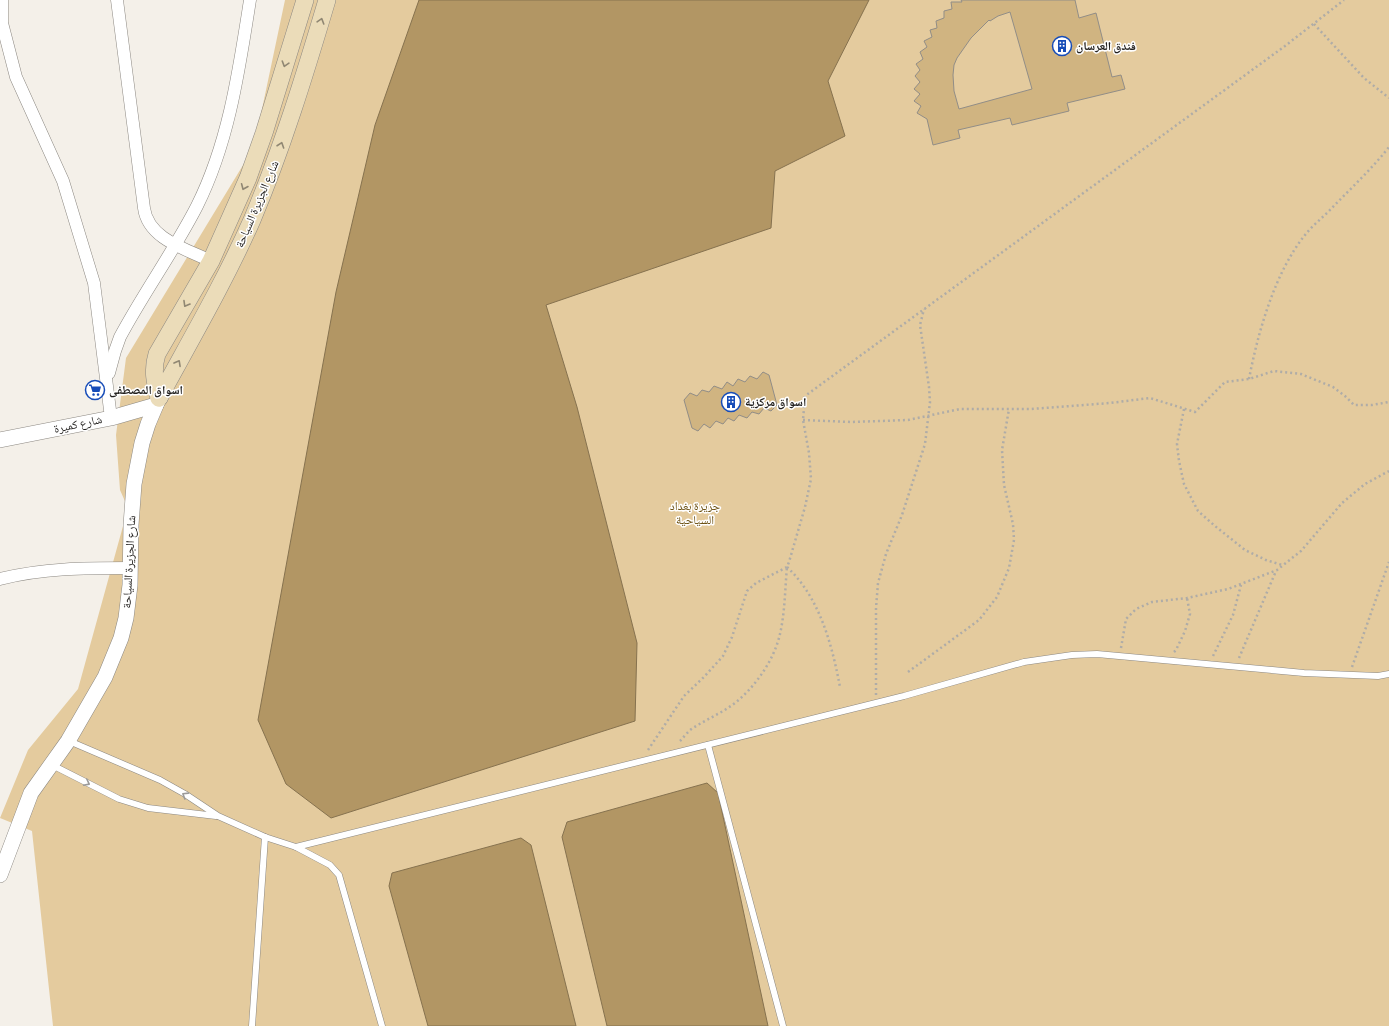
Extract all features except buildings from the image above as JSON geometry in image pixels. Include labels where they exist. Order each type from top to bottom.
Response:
[{"type":"main road","name":"شارع الجزيرة السياحة","points":[[158,401],[153,371],[154,362],[157,354],[211,261],[248,178],[264,133],[305,0]]},
{"type":"main road","name":"شارع الجزيرة السياحة","points":[[158,401],[232,263],[252,221],[282,142],[327,0]]},
{"type":"street","points":[[2,0],[2,23],[16,77],[63,181],[94,282],[111,418]]},
{"type":"street","points":[[117,0],[146,220],[153,230],[163,238],[211,261]]},
{"type":"street","points":[[107,380],[110,365],[120,337],[176,244],[205,188],[225,128],[237,78],[250,0]]},
{"type":"street","name":"شارع كميرة","points":[[0,440],[111,418],[158,401]]},
{"type":"street","name":"شارع الجزيرة السياحة","points":[[0,875],[31,793],[68,740],[105,677],[114,658],[126,618],[129,596],[134,484],[142,443],[158,401]]},
{"type":"street","points":[[0,579],[42,571],[71,568],[130,568]]},
{"type":"lane","points":[[296,847],[876,703],[1024,662],[1072,655],[1097,654],[1304,673],[1378,676],[1389,674]]},
{"type":"lane","points":[[68,740],[160,780],[185,794],[218,816],[266,837],[296,847],[330,865],[339,875],[382,1026]]},
{"type":"lane","points":[[708,745],[783,1026]]},
{"type":"lane","points":[[52,765],[119,799],[148,808],[218,816]]},
{"type":"lane","points":[[252,1026],[266,837]]},
{"type":"path","points":[[673,753],[680,741],[692,729],[715,717],[735,703],[753,686],[769,662],[780,636],[784,611],[787,567],[806,507],[811,479],[809,453],[803,420],[805,396],[1285,46],[1344,0]]},
{"type":"path","points":[[1314,24],[1364,78],[1389,98]]},
{"type":"path","points":[[1249,379],[1255,348],[1271,299],[1290,256],[1306,235],[1389,146]]},
{"type":"path","points":[[876,703],[878,583],[886,554],[902,514],[923,454],[925,444],[930,402],[920,325],[924,309]]},
{"type":"path","points":[[803,420],[851,422],[908,420],[960,409],[1037,408],[1110,403],[1150,398],[1195,412],[1225,382],[1249,379],[1274,371],[1301,374],[1333,388],[1345,396],[1354,405],[1372,405],[1389,402]]},
{"type":"path","points":[[908,672],[979,620],[997,597],[1009,568],[1014,540],[1004,485],[1002,450],[1009,409]]},
{"type":"path","points":[[1184,409],[1177,444],[1179,461],[1184,484],[1198,511],[1245,550],[1283,566]]},
{"type":"path","points":[[1120,657],[1126,619],[1136,609],[1152,602],[1186,598],[1228,589],[1277,570],[1301,551],[1342,503],[1364,484],[1389,471]]},
{"type":"path","points":[[1349,674],[1389,562]]},
{"type":"path","points":[[787,567],[798,576],[820,616],[832,647],[840,687]]},
{"type":"path","points":[[639,762],[684,696],[723,656],[732,638],[747,591],[756,583],[787,567]]},
{"type":"path","points":[[1236,666],[1277,570]]},
{"type":"path","points":[[1385,573],[1389,571]]},
{"type":"path","points":[[1209,664],[1233,615],[1241,584]]},
{"type":"path","points":[[1164,660],[1176,650],[1185,631],[1190,614],[1186,598]]},
{"type":"green space","name":"جزيرة بغداد السياحية","points":[[285,0],[1389,0],[1389,1026],[53,1026],[32,831],[0,818],[28,750],[78,689],[128,508],[120,490],[116,435],[126,358],[254,147]]},
{"type":"shaded area","points":[[419,0],[869,0],[828,81],[845,136],[775,171],[771,228],[546,305],[577,407],[637,643],[635,721],[331,818],[286,784],[258,720],[336,292],[375,125]]},
{"type":"shaded area","points":[[707,783],[718,793],[768,1026],[607,1026],[562,837],[567,822]]},
{"type":"shaded area","points":[[521,838],[531,845],[576,1026],[428,1026],[389,886],[392,873]]},
{"type":"place","name":"فندق العرسان","points":[[1062,46]]},
{"type":"place","name":"اسواق المصطفى","points":[[95,390]]},
{"type":"place","name":"اسواق مركزية","points":[[731,402]]}]
